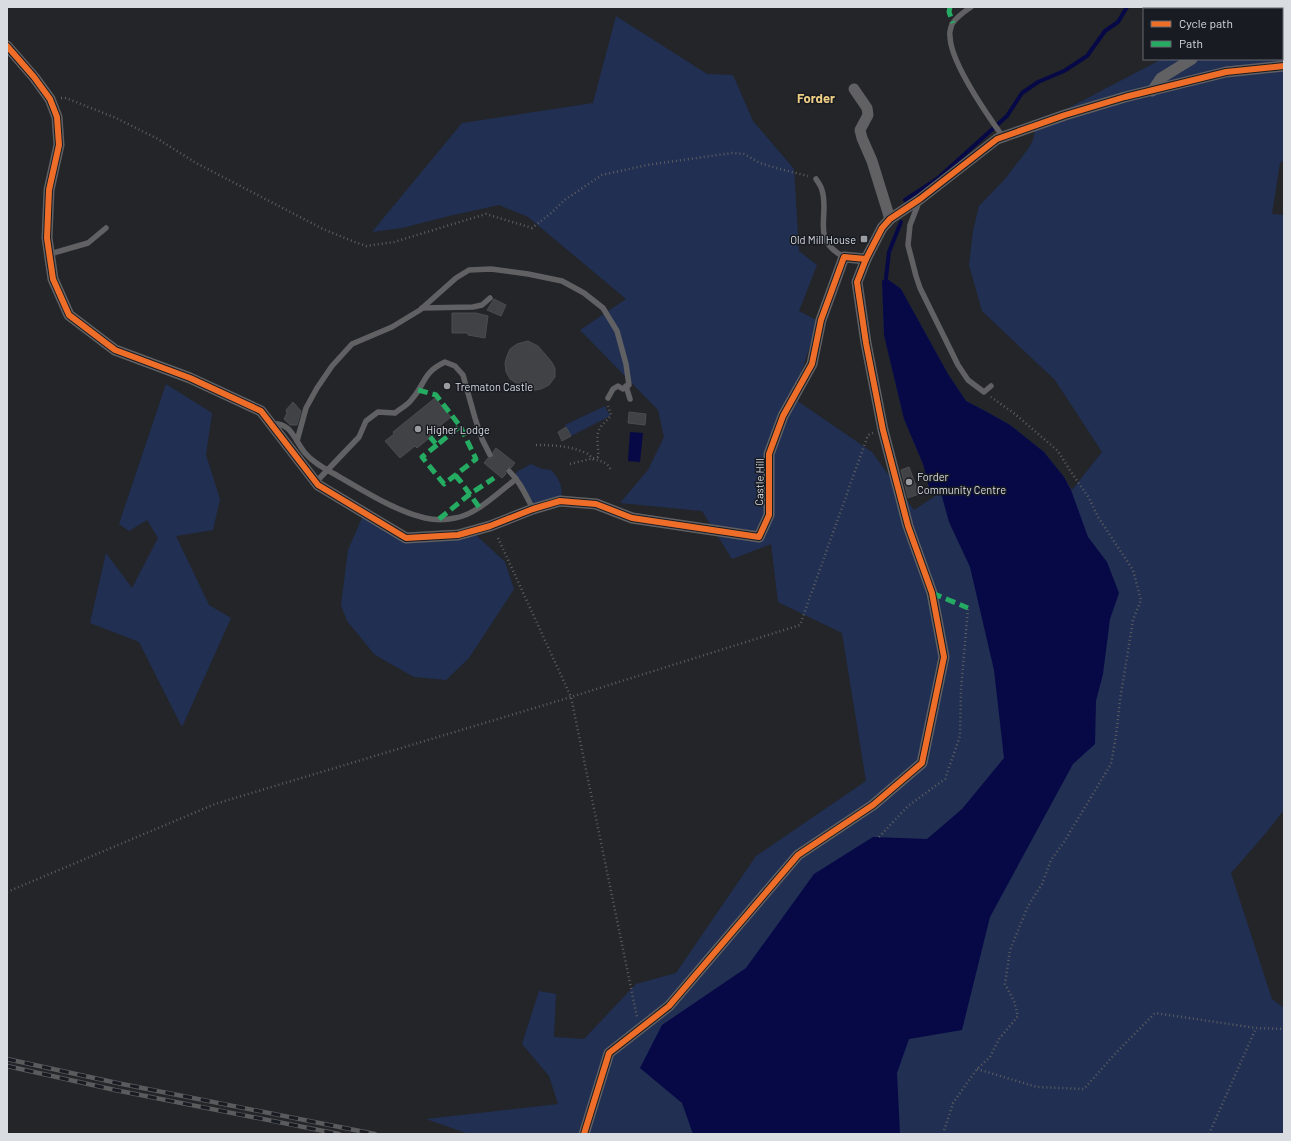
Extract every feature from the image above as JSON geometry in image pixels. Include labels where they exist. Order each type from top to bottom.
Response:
[{"type":"street","name":"Castle Hill","points":[[7,46],[34,77],[50,99],[57,117],[59,145],[48,190],[47,238],[53,279],[69,315],[115,350],[190,378],[261,411],[318,485],[406,538],[458,535],[490,526],[533,509],[560,501],[596,504],[632,518],[759,537],[769,515],[769,454],[783,416],[812,364],[821,320],[844,257]]},
{"type":"street","points":[[1152,91],[1161,78],[1190,60]]},
{"type":"street","points":[[584,1134],[609,1053],[669,1006],[798,855],[873,805],[922,763],[944,657],[932,593],[908,526],[883,430],[866,343],[857,282],[866,259],[882,228],[890,219],[920,199],[996,139],[1000,133],[1125,97],[1226,72],[1284,66]]},
{"type":"street","points":[[854,89],[867,108],[868,116],[860,130],[872,161],[890,219]]},
{"type":"street","points":[[844,257],[866,259]]},
{"type":"lane","points":[[971,7],[953,23],[949,36],[958,65],[1000,133]]},
{"type":"lane","points":[[816,179],[822,190],[824,203],[822,223],[824,237],[834,252],[844,257]]},
{"type":"lane","points":[[920,199],[910,225],[908,245],[920,288],[958,364],[968,380],[984,392],[991,386]]},
{"type":"lane","points":[[50,254],[88,243],[106,228]]},
{"type":"lane","points":[[297,441],[306,408],[317,388],[332,366],[352,344],[392,328],[422,308],[456,278],[469,270],[491,269],[528,274],[562,281],[584,294],[603,308],[617,331],[626,364],[629,385],[623,389],[618,386],[613,389],[608,398]]},
{"type":"lane","points":[[422,308],[473,307],[482,305],[490,298]]},
{"type":"lane","points":[[316,482],[359,437],[366,421],[378,412],[394,413],[412,400],[428,373],[436,366],[445,362],[455,366],[464,375],[475,418],[482,439],[490,455]]},
{"type":"lane","points":[[626,386],[630,399]]},
{"type":"lane","points":[[271,424],[278,423],[284,425],[290,430],[305,453],[313,461],[390,505],[425,518],[456,518],[470,514],[516,479]]},
{"type":"lane","points":[[508,471],[516,479],[533,509]]},
{"type":"path","points":[[50,99],[66,98],[116,118],[158,139],[196,163],[322,229],[352,242],[366,246],[394,242],[486,214],[532,228],[566,199],[602,175],[655,163],[732,153],[744,154],[770,167],[816,179]]},
{"type":"path","points":[[943,1134],[953,1103],[977,1069],[990,1057],[999,1039],[1018,1016],[1014,1002],[1005,984],[1010,950],[1028,906],[1042,884],[1051,860],[1064,842],[1111,764],[1120,700],[1134,620],[1141,600],[1133,570],[1098,517],[1089,498],[1058,451],[1015,414],[984,392]]},
{"type":"path","points":[[570,464],[598,456],[599,446],[596,434],[611,415],[607,402],[608,398]]},
{"type":"path","points":[[7,892],[215,804],[570,698],[800,625],[868,435],[883,430]]},
{"type":"path","points":[[536,445],[564,446],[587,454],[592,458],[608,465],[611,470]]},
{"type":"path","points":[[498,538],[570,698],[639,1029]]},
{"type":"path","points":[[879,837],[908,806],[945,779],[960,736],[961,689],[968,608]]},
{"type":"path","points":[[977,1069],[1037,1087],[1084,1089],[1113,1056],[1155,1013],[1256,1028],[1284,1029]]},
{"type":"path","points":[[1209,1134],[1256,1028]]},
{"type":"shaded area","points":[[1284,7],[1284,160],[1280,163],[1272,214],[1284,215],[1284,810],[1231,873],[1272,999],[1284,1008],[1284,1134],[469,1134],[426,1119],[558,1104],[549,1076],[522,1044],[539,991],[556,994],[554,1037],[584,1039],[636,984],[676,973],[756,856],[866,781],[842,633],[778,602],[771,544],[732,559],[702,511],[620,503],[648,470],[664,437],[658,410],[580,330],[626,299],[528,217],[499,205],[402,228],[372,232],[462,123],[593,103],[616,16],[707,74],[733,75],[753,121],[794,169],[799,251],[817,265],[799,311],[818,321],[793,398],[872,452],[914,510],[940,493],[930,491],[923,464],[904,419],[884,335],[882,281],[886,278],[901,289],[948,374],[966,401],[1010,425],[1044,452],[1064,477],[1072,490],[1102,452],[1055,380],[982,311],[969,265],[973,231],[979,206],[1005,179],[1028,149],[1033,140],[1036,125],[1160,60],[1283,60],[1283,8],[1232,8]]},
{"type":"shaded area","points":[[886,278],[901,289],[948,374],[966,401],[1010,425],[1044,452],[1064,477],[1071,490],[1088,537],[1107,562],[1119,593],[1110,619],[1103,674],[1096,701],[1095,744],[1073,764],[990,917],[962,1030],[909,1039],[897,1073],[900,1134],[693,1134],[682,1103],[640,1068],[662,1025],[746,968],[814,874],[873,837],[927,839],[962,809],[1004,758],[994,670],[970,567],[949,522],[941,493],[930,491],[923,464],[904,419],[884,335],[882,281]]},
{"type":"shaded area","points":[[166,384],[212,413],[206,455],[220,499],[213,530],[176,536],[209,605],[231,618],[182,727],[139,642],[90,623],[106,553],[132,588],[158,538],[147,520],[129,531],[119,524]]},
{"type":"shaded area","points":[[605,406],[610,416],[571,436],[565,425]]},
{"type":"shaded area","points":[[630,432],[643,433],[640,462],[628,461]]},
{"type":"shaded area","points":[[531,464],[542,469],[551,470],[554,473],[562,490],[561,498],[535,507],[522,483],[515,474]]},
{"type":"shaded area","points":[[365,511],[407,534],[438,542],[475,534],[505,562],[514,589],[469,658],[446,680],[414,677],[375,655],[347,621],[341,605],[348,550]]},
{"type":"building","points":[[494,299],[506,305],[501,316],[487,310]]},
{"type":"building","points":[[452,313],[476,313],[488,316],[485,338],[468,335],[468,333],[452,333]]},
{"type":"building","name":"Trematon Castle","points":[[528,341],[538,346],[555,368],[555,377],[549,385],[541,389],[535,390],[516,383],[510,379],[506,372],[505,363],[510,349],[517,344]]},
{"type":"building","name":"Higher Lodge","points":[[435,398],[451,417],[442,424],[444,426],[417,448],[415,446],[400,458],[385,441],[394,434],[393,432]]},
{"type":"building","points":[[293,402],[301,411],[297,425],[290,425],[284,419],[287,413],[286,410]]},
{"type":"building","points":[[629,412],[646,414],[645,425],[628,423]]},
{"type":"building","points":[[566,427],[571,436],[562,441],[558,432]]},
{"type":"building","points":[[496,448],[515,463],[511,468],[506,468],[506,474],[502,478],[484,463],[488,458],[493,458],[493,452]]},
{"type":"building","name":"Forder Community Centre","points":[[909,467],[919,494],[908,498],[901,470]]},
{"type":"waterway","points":[[905,200],[937,179],[1007,116],[1022,93],[1038,82],[1064,71],[1087,56],[1105,31],[1118,22],[1127,7]]},
{"type":"waterway","points":[[886,278],[889,252],[901,222]]},
{"type":"railway","points":[[7,1059],[117,1083],[375,1134]]},
{"type":"railway","points":[[7,1066],[115,1090],[339,1134]]},
{"type":"marked path","points":[[950,7],[949,12],[953,23]]},
{"type":"marked path","points":[[418,390],[436,395],[460,426],[437,445],[430,437]]},
{"type":"marked path","points":[[437,445],[422,457],[444,484],[476,459],[460,426]]},
{"type":"marked path","points":[[455,475],[479,507]]},
{"type":"marked path","points":[[439,519],[470,494],[494,478]]},
{"type":"marked path","points":[[932,593],[968,608]]},
{"type":"cycle path","points":[[7,46],[34,77],[50,99],[57,117],[59,145],[49,190],[47,238],[53,279],[69,315],[115,350],[190,378],[261,411],[318,485],[406,538],[458,535],[490,526],[533,509],[560,501],[596,504],[632,518],[759,537],[769,515],[769,454],[783,416],[812,364],[821,320],[844,257],[866,259]]},
{"type":"cycle path","points":[[584,1134],[609,1053],[669,1006],[798,855],[873,805],[922,763],[944,657],[932,593],[908,526],[883,430],[866,343],[857,282],[866,259],[882,228],[890,219],[920,199],[997,139],[1065,115],[1125,97],[1226,72],[1284,66]]},
{"type":"place","name":"Old Mill House","points":[[864,239]]},
{"type":"place","name":"Trematon Castle","points":[[447,386]]},
{"type":"place","name":"Higher Lodge","points":[[418,429]]},
{"type":"place","name":"Forder Community Centre","points":[[909,482]]},
{"type":"district","name":"Forder","points":[[816,98]]}]
